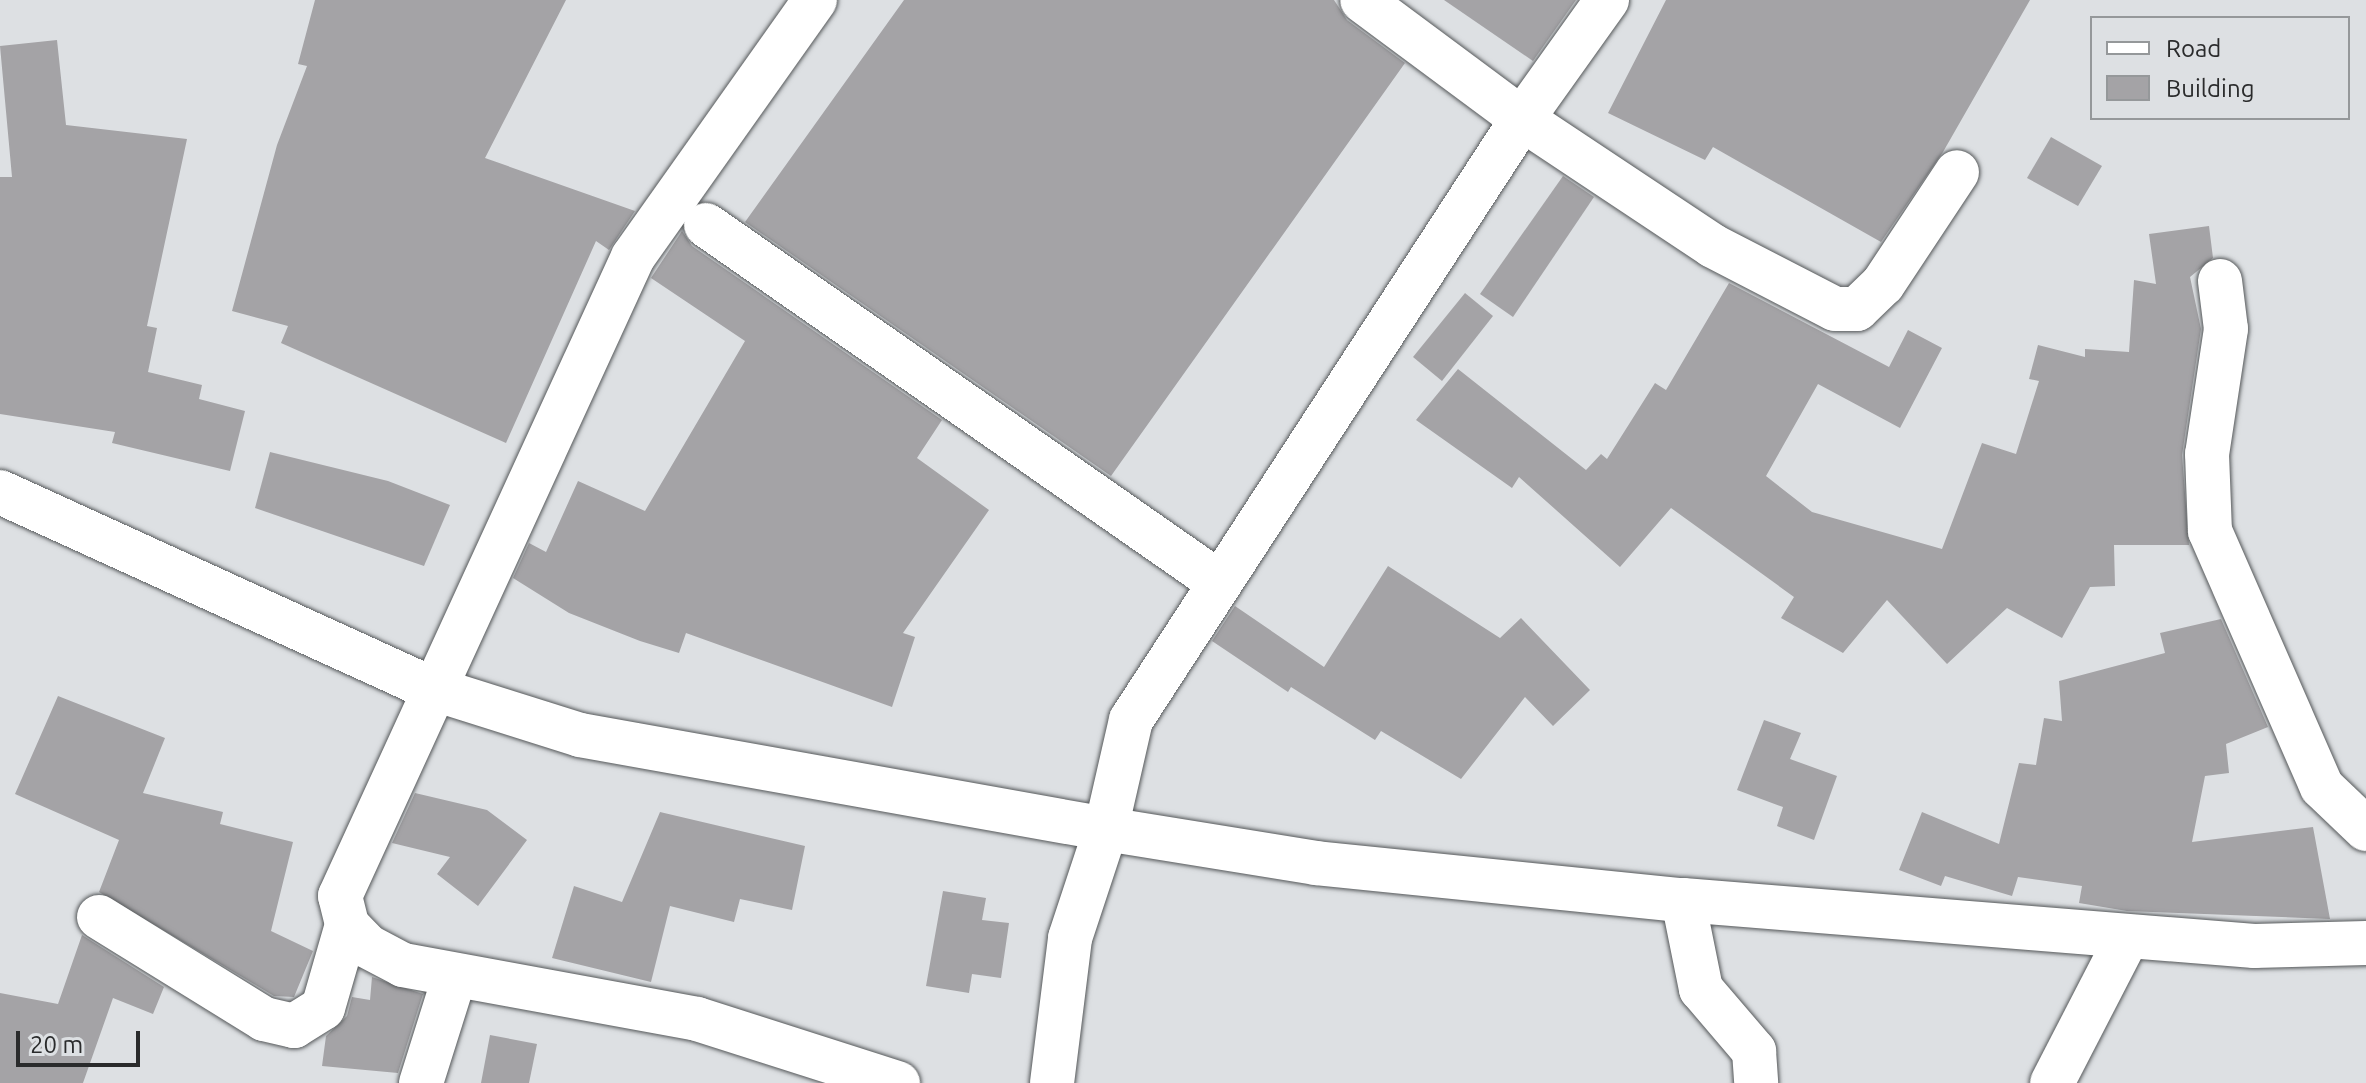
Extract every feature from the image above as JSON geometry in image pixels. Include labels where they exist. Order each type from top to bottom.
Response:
[{"type":"street","points":[[99,917],[264,1019],[294,1026],[323,1008],[347,925],[340,896],[347,870],[633,257],[815,0]]},
{"type":"street","points":[[1362,0],[1522,119],[1713,246],[1846,311],[1883,284],[1957,172]]},
{"type":"street","points":[[1052,1083],[1070,938],[1106,829],[1131,720],[1217,581],[1522,119],[1607,0]]},
{"type":"street","points":[[706,225],[1217,581]]},
{"type":"street","points":[[2220,281],[2226,329],[2207,454],[2210,531],[2322,787],[2366,829]]},
{"type":"street","points":[[0,492],[431,688],[648,750],[1316,863],[1683,900],[2127,938],[2366,943]]},
{"type":"street","points":[[1683,900],[1701,989],[1754,1051],[1756,1083]]},
{"type":"street","points":[[347,925],[367,946],[403,965],[697,1019],[898,1083]]},
{"type":"street","points":[[2052,1083],[2127,938]]},
{"type":"street","points":[[421,1083],[455,975]]},
{"type":"building","points":[[315,0],[566,0],[485,158],[635,211],[609,250],[596,241],[506,443],[281,343],[288,326],[232,311],[277,145],[307,66],[298,64]]},
{"type":"building","points":[[904,0],[1334,0],[1347,20],[1405,63],[1111,476],[745,222]]},
{"type":"building","points":[[1444,0],[1576,0],[1533,61]]},
{"type":"building","points":[[1666,0],[2030,0],[1943,152],[1881,242],[1713,147],[1705,160],[1608,113]]},
{"type":"building","points":[[57,40],[66,125],[187,139],[147,326],[157,328],[148,372],[202,385],[199,399],[245,411],[230,471],[112,443],[115,432],[0,414],[0,177],[12,177],[0,46]]},
{"type":"building","points":[[2051,137],[2102,166],[2078,206],[2027,178]]},
{"type":"building","points":[[1563,176],[1594,197],[1513,317],[1480,294]]},
{"type":"building","points":[[2209,226],[2213,258],[2190,277],[2201,329],[2182,455],[2189,545],[2114,545],[2115,586],[2090,587],[2062,638],[2007,608],[1947,664],[1887,600],[1843,653],[1781,618],[1794,597],[1671,508],[1620,567],[1519,477],[1512,488],[1416,420],[1458,369],[1586,470],[1601,454],[1607,459],[1655,383],[1666,390],[1729,283],[1889,367],[1908,330],[1942,348],[1900,428],[1818,384],[1766,476],[1812,512],[1942,549],[1982,443],[2016,454],[2039,381],[2029,379],[2038,345],[2085,357],[2085,349],[2129,352],[2134,280],[2156,284],[2149,234]]},
{"type":"building","points":[[682,231],[692,246],[942,420],[917,458],[989,510],[903,633],[915,637],[892,707],[686,633],[679,653],[640,641],[569,613],[513,578],[529,543],[546,552],[578,481],[645,511],[745,341],[651,278]]},
{"type":"building","points":[[1465,293],[1493,316],[1442,381],[1413,357]]},
{"type":"building","points":[[270,452],[388,481],[450,505],[424,566],[255,508]]},
{"type":"building","points":[[1388,566],[1500,638],[1521,618],[1590,690],[1553,726],[1525,697],[1461,779],[1381,731],[1375,740],[1291,687],[1288,692],[1212,641],[1235,606],[1324,667]]},
{"type":"building","points":[[2221,619],[2268,727],[2226,744],[2229,773],[2205,776],[2192,842],[2313,827],[2330,919],[2127,911],[2079,903],[2082,886],[2018,877],[2012,896],[1945,876],[1941,886],[1899,870],[1922,812],[1999,844],[2019,763],[2036,765],[2044,718],[2062,721],[2059,681],[2165,653],[2160,633]]},
{"type":"building","points":[[58,696],[165,738],[143,793],[223,812],[220,824],[293,842],[271,931],[313,951],[294,997],[274,996],[99,892],[119,840],[15,794]]},
{"type":"building","points":[[1764,720],[1801,733],[1790,759],[1837,776],[1814,840],[1777,826],[1783,807],[1737,790]]},
{"type":"building","points":[[415,793],[487,810],[527,840],[478,906],[437,874],[450,857],[392,843]]},
{"type":"building","points":[[660,812],[805,846],[792,910],[740,899],[734,922],[670,906],[651,982],[552,958],[574,886],[622,902]]},
{"type":"building","points":[[943,891],[986,898],[982,920],[1009,923],[1001,978],[972,974],[969,993],[926,986]]},
{"type":"building","points":[[82,935],[164,987],[153,1014],[113,998],[83,1083],[0,1083],[0,993],[58,1004]]},
{"type":"building","points":[[372,977],[423,994],[398,1073],[322,1066],[326,1036],[347,1016],[352,997],[370,1000]]},
{"type":"building","points":[[490,1035],[537,1044],[529,1083],[481,1083]]}]
